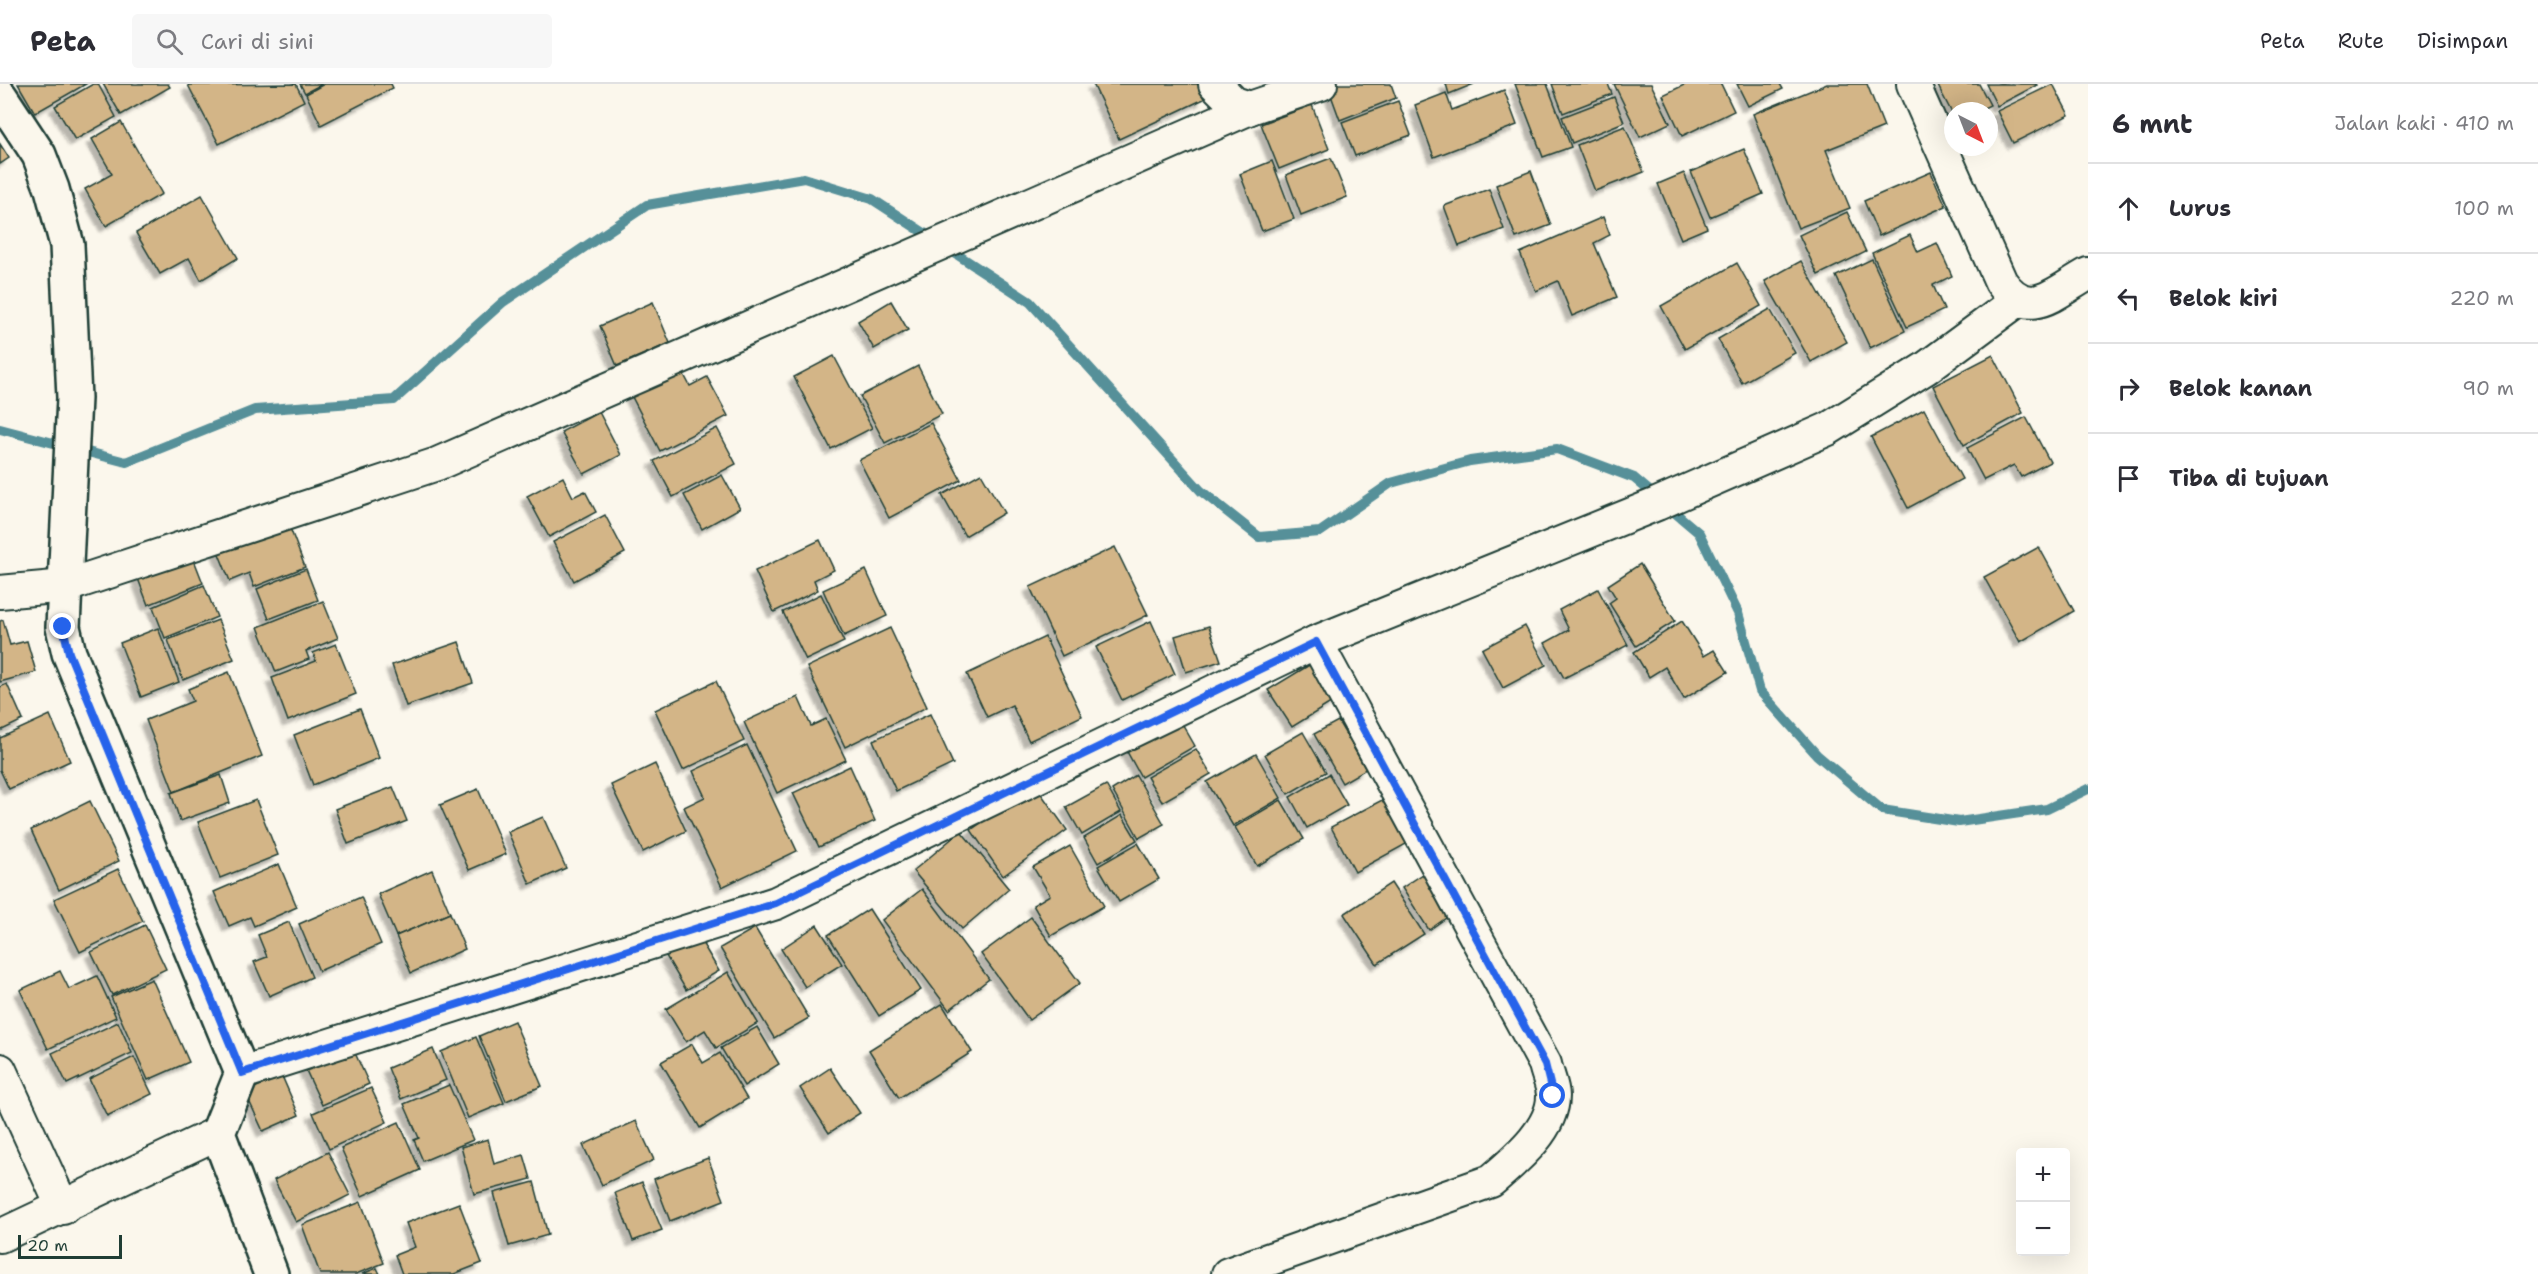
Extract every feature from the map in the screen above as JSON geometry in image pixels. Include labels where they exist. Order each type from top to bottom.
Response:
[{"type":"street","points":[[1215,84],[1234,104],[1250,108]]},
{"type":"street","points":[[0,592],[66,586],[437,464],[1250,108],[1321,84]]},
{"type":"street","points":[[1913,84],[2001,282],[2012,296],[2029,304],[2040,301],[2088,274]]},
{"type":"street","points":[[0,96],[39,155],[52,189],[67,245],[74,398],[71,502],[63,627],[69,653],[242,1073],[218,1133],[0,1236]]},
{"type":"street","points":[[242,1073],[776,903],[1316,642],[1657,504],[1828,429],[1926,368],[2018,300]]},
{"type":"street","points":[[1228,1274],[1491,1181],[1520,1157],[1543,1128],[1553,1096],[1545,1064],[1316,642]]},
{"type":"street","points":[[0,1070],[63,1208]]},
{"type":"street","points":[[218,1133],[272,1274]]},
{"type":"building","points":[[18,84],[86,84],[35,113]]},
{"type":"building","points":[[93,84],[98,84],[116,117],[75,140],[55,106]]},
{"type":"building","points":[[103,84],[168,84],[170,87],[121,115]]},
{"type":"building","points":[[296,84],[304,101],[219,144],[188,85]]},
{"type":"building","points":[[300,84],[322,84],[305,93]]},
{"type":"building","points":[[324,84],[391,84],[393,88],[321,125],[306,94]]},
{"type":"building","points":[[1093,84],[1198,84],[1204,99],[1119,139]]},
{"type":"building","points":[[1335,84],[1391,84],[1396,98],[1340,120],[1328,87]]},
{"type":"building","points":[[1446,84],[1474,84],[1449,94]]},
{"type":"building","points":[[1515,84],[1547,84],[1571,147],[1543,157]]},
{"type":"building","points":[[1552,84],[1608,84],[1612,94],[1563,113]]},
{"type":"building","points":[[1614,84],[1651,84],[1670,123],[1640,137]]},
{"type":"building","points":[[1686,84],[1721,84],[1734,111],[1682,136],[1663,95]]},
{"type":"building","points":[[1737,84],[1780,84],[1783,89],[1748,106]]},
{"type":"building","points":[[1827,84],[1867,84],[1884,127],[1826,150],[1850,208],[1798,228],[1753,114]]},
{"type":"building","points":[[1937,84],[1979,84],[1988,102],[1946,102]]},
{"type":"building","points":[[1986,84],[2037,85],[1998,105],[1998,102],[1995,102]]},
{"type":"building","points":[[2053,84],[2069,115],[2013,143],[1998,111]]},
{"type":"building","points":[[1504,90],[1517,125],[1434,157],[1415,105],[1446,93],[1452,110]]},
{"type":"building","points":[[1614,97],[1624,122],[1572,143],[1562,117]]},
{"type":"building","points":[[1398,101],[1411,135],[1355,156],[1342,122]]},
{"type":"building","points":[[1312,105],[1329,149],[1279,169],[1261,124]]},
{"type":"building","points":[[121,122],[162,194],[106,226],[85,189],[112,174],[92,139]]},
{"type":"building","points":[[1625,126],[1644,172],[1595,191],[1577,145]]},
{"type":"building","points":[[0,144],[9,158],[0,164]]},
{"type":"building","points":[[1744,149],[1763,194],[1710,217],[1691,172]]},
{"type":"building","points":[[1331,158],[1347,197],[1301,215],[1286,175]]},
{"type":"building","points":[[1272,161],[1294,219],[1262,231],[1240,174]]},
{"type":"building","points":[[1531,171],[1551,225],[1516,238],[1496,185]]},
{"type":"building","points":[[1931,172],[1946,206],[1879,236],[1864,201]]},
{"type":"building","points":[[1684,173],[1707,228],[1681,239],[1658,184]]},
{"type":"building","points":[[1489,189],[1504,229],[1459,246],[1444,206]]},
{"type":"building","points":[[202,195],[238,258],[201,280],[189,258],[160,274],[136,233]]},
{"type":"building","points":[[1847,212],[1866,252],[1818,275],[1799,235]]},
{"type":"building","points":[[1603,217],[1610,235],[1594,243],[1617,297],[1572,316],[1558,281],[1536,291],[1520,253]]},
{"type":"building","points":[[1910,235],[1918,252],[1937,243],[1952,276],[1933,285],[1944,310],[1907,327],[1872,253]]},
{"type":"building","points":[[1872,259],[1905,331],[1870,348],[1836,276]]},
{"type":"building","points":[[1801,261],[1847,342],[1811,362],[1765,281]]},
{"type":"building","points":[[1737,263],[1761,306],[1685,349],[1661,306]]},
{"type":"building","points":[[891,301],[908,330],[874,349],[858,321]]},
{"type":"building","points":[[653,302],[670,343],[617,366],[600,326]]},
{"type":"building","points":[[1770,309],[1795,353],[1742,383],[1718,339]]},
{"type":"building","points":[[1993,355],[2023,413],[1964,445],[1933,386]]},
{"type":"building","points":[[834,356],[872,428],[831,449],[794,377]]},
{"type":"building","points":[[918,366],[942,414],[885,443],[860,396]]},
{"type":"building","points":[[681,369],[690,386],[707,377],[728,416],[660,451],[631,395]]},
{"type":"building","points":[[1924,409],[1962,479],[1908,508],[1871,437]]},
{"type":"building","points":[[599,412],[621,455],[584,474],[561,432]]},
{"type":"building","points":[[2026,417],[2050,462],[2021,477],[2014,465],[1984,480],[1967,448]]},
{"type":"building","points":[[931,423],[961,480],[889,518],[859,460]]},
{"type":"building","points":[[717,428],[736,464],[673,497],[654,461]]},
{"type":"building","points":[[981,473],[1004,513],[965,536],[942,495]]},
{"type":"building","points":[[722,475],[740,508],[702,529],[684,495]]},
{"type":"building","points":[[563,477],[573,497],[585,491],[596,512],[549,537],[527,496]]},
{"type":"building","points":[[285,515],[305,567],[254,587],[249,573],[230,581],[215,544]]},
{"type":"building","points":[[605,515],[625,553],[574,581],[553,542]]},
{"type":"building","points":[[820,540],[834,570],[814,580],[818,590],[774,612],[755,571]]},
{"type":"building","points":[[189,547],[203,583],[148,605],[134,568]]},
{"type":"building","points":[[1115,547],[1148,615],[1062,656],[1030,587]]},
{"type":"building","points":[[2039,547],[2074,611],[2020,642],[1984,577]]},
{"type":"building","points":[[1640,564],[1675,621],[1636,646],[1609,603],[1616,598],[1608,585]]},
{"type":"building","points":[[306,569],[318,600],[269,619],[257,589]]},
{"type":"building","points":[[866,570],[887,616],[844,636],[823,590]]},
{"type":"building","points":[[204,585],[217,617],[165,638],[153,607]]},
{"type":"building","points":[[1598,589],[1628,645],[1564,678],[1545,643],[1569,630],[1559,610]]},
{"type":"building","points":[[821,594],[844,642],[806,660],[783,612]]},
{"type":"building","points":[[323,601],[338,638],[306,651],[309,659],[276,672],[258,627]]},
{"type":"building","points":[[3,620],[10,645],[27,641],[36,672],[0,682],[0,621]]},
{"type":"building","points":[[218,620],[234,659],[183,680],[168,640]]},
{"type":"building","points":[[1151,621],[1175,674],[1122,700],[1096,647]]},
{"type":"building","points":[[1682,621],[1704,656],[1714,650],[1728,672],[1684,699],[1665,667],[1649,677],[1634,652]]},
{"type":"building","points":[[1209,626],[1221,661],[1186,672],[1175,636]]},
{"type":"building","points":[[1525,626],[1546,665],[1503,688],[1482,649]]},
{"type":"building","points":[[158,628],[179,682],[141,697],[120,643]]},
{"type":"building","points":[[890,628],[927,707],[845,747],[807,667]]},
{"type":"building","points":[[1045,637],[1082,716],[1029,741],[1012,705],[987,717],[967,674]]},
{"type":"building","points":[[459,642],[473,683],[406,706],[392,665]]},
{"type":"building","points":[[336,644],[356,694],[288,721],[272,678],[316,661],[313,653]]},
{"type":"building","points":[[1311,664],[1334,701],[1292,727],[1268,690]]},
{"type":"building","points":[[229,672],[262,756],[174,792],[146,720],[193,701],[188,689]]},
{"type":"building","points":[[716,681],[744,741],[683,770],[655,710]]},
{"type":"building","points":[[7,684],[23,720],[0,731],[0,687]]},
{"type":"building","points":[[798,697],[811,726],[826,719],[846,760],[777,793],[744,722]]},
{"type":"building","points":[[360,709],[379,758],[313,785],[294,735]]},
{"type":"building","points":[[930,714],[953,764],[896,791],[873,740]]},
{"type":"building","points":[[50,715],[70,761],[9,789],[0,770],[0,738]]},
{"type":"building","points":[[1179,718],[1195,746],[1141,777],[1125,748]]},
{"type":"building","points":[[1338,721],[1366,769],[1342,783],[1314,734]]},
{"type":"building","points":[[1303,732],[1326,772],[1288,794],[1265,754]]},
{"type":"building","points":[[747,745],[797,851],[722,887],[684,807],[705,797],[693,771]]},
{"type":"building","points":[[1196,749],[1211,774],[1162,802],[1147,777]]},
{"type":"building","points":[[1256,754],[1281,798],[1233,826],[1207,782]]},
{"type":"building","points":[[655,764],[686,831],[643,852],[611,785]]},
{"type":"building","points":[[850,766],[875,821],[819,847],[793,793]]},
{"type":"building","points":[[1329,774],[1347,805],[1307,828],[1290,797]]},
{"type":"building","points":[[221,775],[230,803],[180,821],[171,793]]},
{"type":"building","points":[[1136,775],[1164,824],[1139,838],[1112,790]]},
{"type":"building","points":[[1035,785],[1067,830],[1003,876],[971,830]]},
{"type":"building","points":[[1106,785],[1121,812],[1082,835],[1066,807]]},
{"type":"building","points":[[393,787],[407,821],[348,844],[335,809]]},
{"type":"building","points":[[478,789],[506,854],[469,870],[440,805]]},
{"type":"building","points":[[1384,799],[1408,843],[1355,872],[1331,827]]},
{"type":"building","points":[[256,800],[278,855],[220,878],[198,822]]},
{"type":"building","points":[[1281,800],[1304,839],[1257,866],[1235,827]]},
{"type":"building","points":[[90,801],[119,861],[59,890],[31,830]]},
{"type":"building","points":[[1122,815],[1137,840],[1098,863],[1084,838]]},
{"type":"building","points":[[543,817],[566,868],[530,884],[508,832]]},
{"type":"building","points":[[961,831],[1009,889],[962,929],[913,871]]},
{"type":"building","points":[[1138,843],[1159,879],[1119,902],[1098,866]]},
{"type":"building","points":[[1070,846],[1104,906],[1051,936],[1033,905],[1050,895],[1033,867]]},
{"type":"building","points":[[279,864],[297,907],[254,926],[250,917],[229,926],[214,892]]},
{"type":"building","points":[[118,869],[143,921],[80,952],[54,899]]},
{"type":"building","points":[[432,870],[450,913],[396,936],[378,894]]},
{"type":"building","points":[[1426,872],[1453,913],[1429,930],[1402,888]]},
{"type":"building","points":[[1391,883],[1424,934],[1377,964],[1344,914]]},
{"type":"building","points":[[922,889],[989,979],[949,1010],[882,920]]},
{"type":"building","points":[[361,897],[381,944],[319,971],[299,924]]},
{"type":"building","points":[[869,909],[921,990],[879,1016],[828,935]]},
{"type":"building","points":[[450,913],[465,949],[411,973],[396,936]]},
{"type":"building","points":[[1031,917],[1080,983],[1029,1020],[981,954]]},
{"type":"building","points":[[289,922],[312,977],[269,996],[254,962],[267,957],[258,935]]},
{"type":"building","points":[[145,925],[166,969],[112,995],[91,952]]},
{"type":"building","points":[[817,925],[842,964],[805,987],[781,949]]},
{"type":"building","points":[[755,928],[809,1018],[774,1038],[720,948]]},
{"type":"building","points":[[698,936],[719,971],[686,990],[666,956]]},
{"type":"building","points":[[60,971],[69,989],[97,976],[116,1017],[48,1049],[20,990]]},
{"type":"building","points":[[728,972],[758,1023],[716,1048],[705,1030],[686,1042],[666,1009]]},
{"type":"building","points":[[152,979],[189,1062],[148,1080],[111,997]]},
{"type":"building","points":[[942,1004],[972,1052],[899,1098],[869,1050]]},
{"type":"building","points":[[514,1021],[542,1086],[506,1101],[479,1036]]},
{"type":"building","points":[[118,1022],[132,1053],[67,1084],[52,1053]]},
{"type":"building","points":[[757,1027],[779,1064],[744,1086],[721,1048]]},
{"type":"building","points":[[476,1037],[504,1103],[468,1118],[441,1052]]},
{"type":"building","points":[[351,1044],[369,1084],[322,1105],[304,1066]]},
{"type":"building","points":[[692,1044],[703,1063],[720,1053],[747,1099],[700,1128],[661,1062]]},
{"type":"building","points":[[433,1049],[446,1080],[401,1099],[388,1068]]},
{"type":"building","points":[[134,1057],[152,1094],[107,1116],[89,1079]]},
{"type":"building","points":[[830,1068],[860,1113],[829,1133],[800,1088]]},
{"type":"building","points":[[282,1076],[299,1115],[263,1131],[245,1092]]},
{"type":"building","points":[[449,1085],[473,1140],[423,1161],[414,1140],[419,1138],[404,1104]]},
{"type":"building","points":[[371,1088],[387,1122],[329,1149],[313,1113]]},
{"type":"building","points":[[636,1121],[654,1160],[602,1185],[583,1145]]},
{"type":"building","points":[[399,1122],[420,1170],[362,1196],[341,1148]]},
{"type":"building","points":[[488,1139],[494,1164],[524,1155],[531,1179],[474,1194],[461,1147]]},
{"type":"building","points":[[328,1152],[350,1195],[296,1222],[274,1180]]},
{"type":"building","points":[[708,1158],[724,1200],[670,1221],[654,1179]]},
{"type":"building","points":[[534,1182],[548,1235],[509,1246],[494,1193]]},
{"type":"building","points":[[642,1182],[662,1230],[633,1241],[615,1193]]},
{"type":"building","points":[[361,1202],[384,1263],[356,1274],[320,1274],[302,1225]]},
{"type":"building","points":[[459,1203],[482,1263],[454,1274],[402,1274],[395,1255],[415,1247],[406,1223]]},
{"type":"building","points":[[377,1268],[380,1274],[362,1274]]},
{"type":"waterway","points":[[0,429],[126,462],[255,410],[394,400],[503,302],[647,205],[804,178],[872,199],[1030,302],[1201,491],[1259,537],[1320,532],[1391,483],[1470,461],[1557,449],[1634,478],[1699,533],[1738,613],[1760,691],[1817,755],[1882,810],[1959,822],[2047,809],[2088,789]]},
{"type":"route","points":[[63,627],[69,653],[242,1073],[645,942],[776,903],[1316,642],[1545,1064],[1553,1096]]}]
